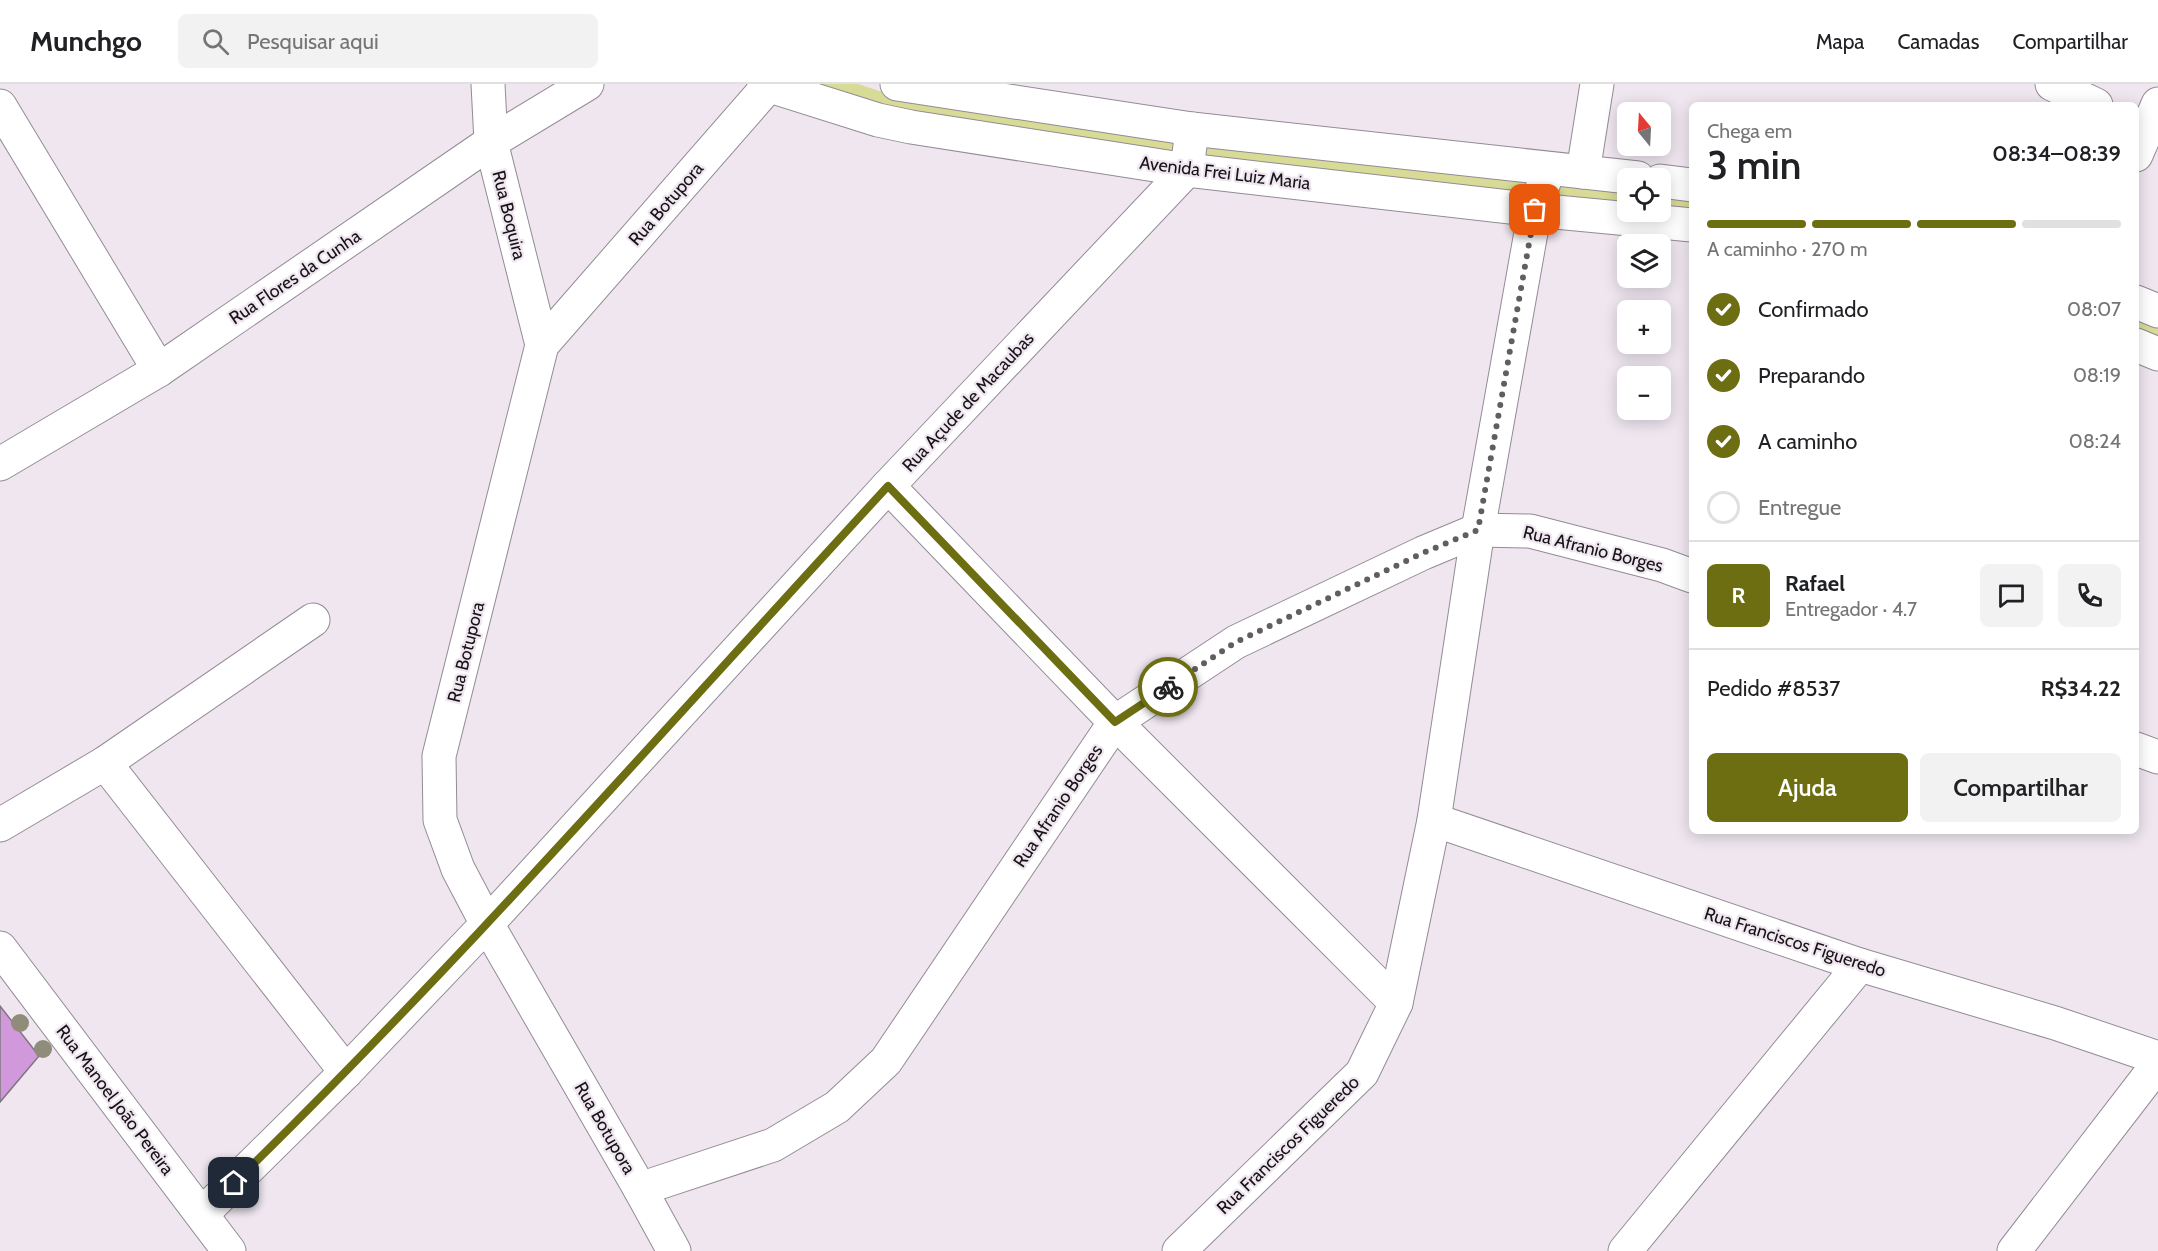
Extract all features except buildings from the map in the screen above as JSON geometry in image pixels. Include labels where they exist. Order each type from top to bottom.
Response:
[{"type":"street","name":"Rua Boquira","points":[[488,84],[491,142],[542,345]]},
{"type":"street","name":"Rua Flores da Cunha","points":[[0,464],[159,370],[491,142],[587,84]]},
{"type":"street","points":[[897,84],[1192,129],[1548,170],[1617,176]]},
{"type":"street","points":[[1583,172],[1597,84]]},
{"type":"street","points":[[2052,84],[2090,102]]},
{"type":"street","name":"Avenida Frei Luiz Maria","points":[[768,85],[878,120],[911,128],[1187,170],[1535,210],[1689,225]]},
{"type":"street","name":"Rua Botupora","points":[[674,1251],[487,924],[458,869],[440,820],[439,756],[542,345],[768,85]]},
{"type":"street","points":[[0,106],[159,370]]},
{"type":"street","points":[[2139,147],[2151,114]]},
{"type":"street","points":[[1187,170],[1192,129]]},
{"type":"street","name":"Rua Açude de Macaubas","points":[[202,1214],[346,1072],[487,924],[888,486],[1187,170]]},
{"type":"street","name":"Rua Franciscos Figueredo","points":[[1179,1251],[1362,1073],[1396,1003],[1434,820],[1478,530],[1535,210],[1548,170]]},
{"type":"street","points":[[1671,182],[1689,185]]},
{"type":"street","points":[[2139,303],[2158,311]]},
{"type":"street","points":[[2139,346],[2158,354]]},
{"type":"street","points":[[888,486],[1115,722],[1396,1003]]},
{"type":"street","name":"Rua Afranio Borges","points":[[640,1189],[773,1145],[837,1107],[886,1060],[1115,722],[1236,642],[1423,553],[1478,530],[1530,531],[1662,565],[1689,575]]},
{"type":"street","points":[[0,825],[105,763],[313,620]]},
{"type":"street","points":[[2139,749],[2158,757]]},
{"type":"street","points":[[105,763],[346,1072]]},
{"type":"street","name":"Rua Franciscos Figueredo","points":[[1434,820],[1860,965],[2055,1023],[2158,1058]]},
{"type":"street","name":"Rua Manoel João Pereira","points":[[0,948],[230,1251]]},
{"type":"street","points":[[1625,1251],[1860,965]]},
{"type":"street","points":[[2013,1251],[2158,1064]]},
{"type":"green space","points":[[806,84],[858,84],[904,99],[1617,189],[1617,207],[1486,192],[888,114]]},
{"type":"green space","points":[[1671,195],[1689,198],[1689,215],[1671,213]]},
{"type":"green space","points":[[2139,312],[2158,320],[2158,338],[2139,331]]},
{"type":"way so far","points":[[1168,687],[1236,642],[1423,553],[1478,530],[1535,210]]},
{"type":"route","points":[[234,1183],[346,1072],[487,924],[888,486],[1115,722],[1168,687]]}]
